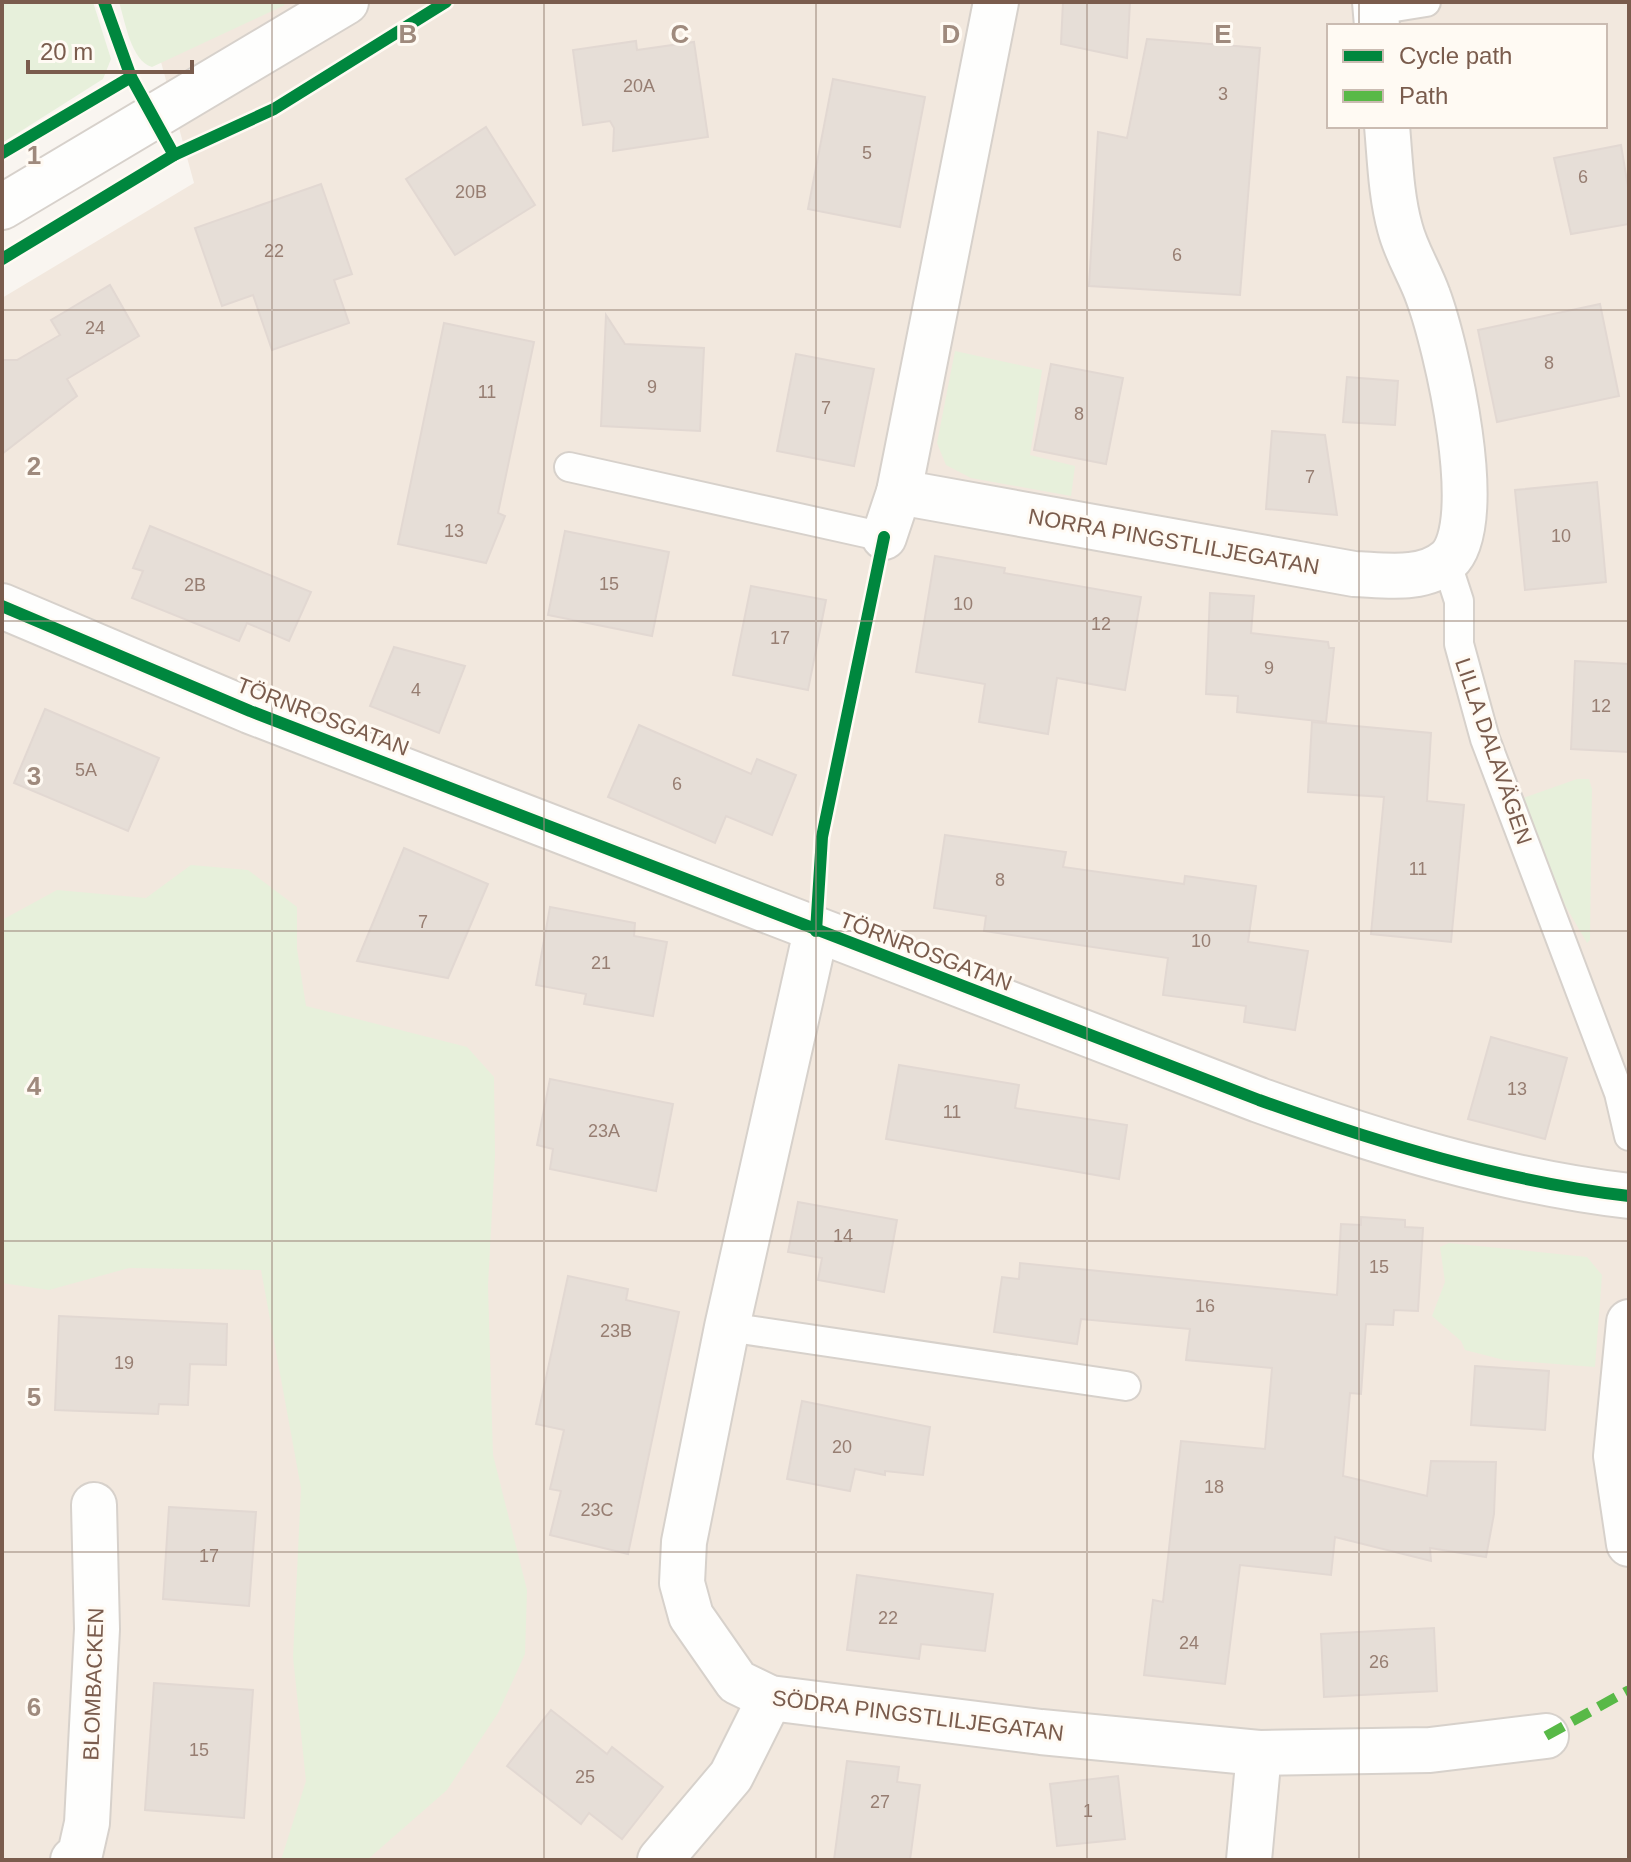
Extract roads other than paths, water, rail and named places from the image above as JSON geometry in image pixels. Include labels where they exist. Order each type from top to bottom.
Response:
[{"type":"street","points":[[2,207],[346,2]]},
{"type":"street","points":[[884,537],[899,492],[996,2]]},
{"type":"street","points":[[1387,128],[1400,228],[1428,296],[1444,352],[1466,484],[1465,525],[1455,551],[1446,561]]},
{"type":"street","name":"NORRA PINGSTLILJEGATAN","points":[[899,492],[1354,574],[1425,573],[1446,561]]},
{"type":"street","name":"TÖRNROSGATAN","points":[[2,606],[250,711],[499,805],[816,931],[1331,1125],[1497,1174],[1566,1189],[1629,1196]]},
{"type":"street","name":"SÖDRA PINGSTLILJEGATAN","points":[[816,931],[727,1327],[684,1542],[682,1583],[691,1616],[719,1661],[737,1682],[770,1698],[1041,1732],[1259,1753],[1430,1750],[1546,1736]]},
{"type":"street","points":[[1629,1322],[1616,1456],[1629,1544]]},
{"type":"street","name":"BLOMBACKEN","points":[[73,1860],[80,1854],[87,1823],[97,1629],[94,1505]]},
{"type":"street","points":[[660,1860],[731,1776],[770,1698]]},
{"type":"street","points":[[1249,1860],[1259,1753]]},
{"type":"lane","points":[[1376,13],[1426,2]]},
{"type":"lane","points":[[569,467],[884,537]]},
{"type":"lane","name":"LILLA DALAVÄGEN","points":[[1446,561],[1459,601],[1459,644],[1485,739],[1619,1093],[1629,1136]]},
{"type":"lane","points":[[727,1327],[1126,1386]]}]
